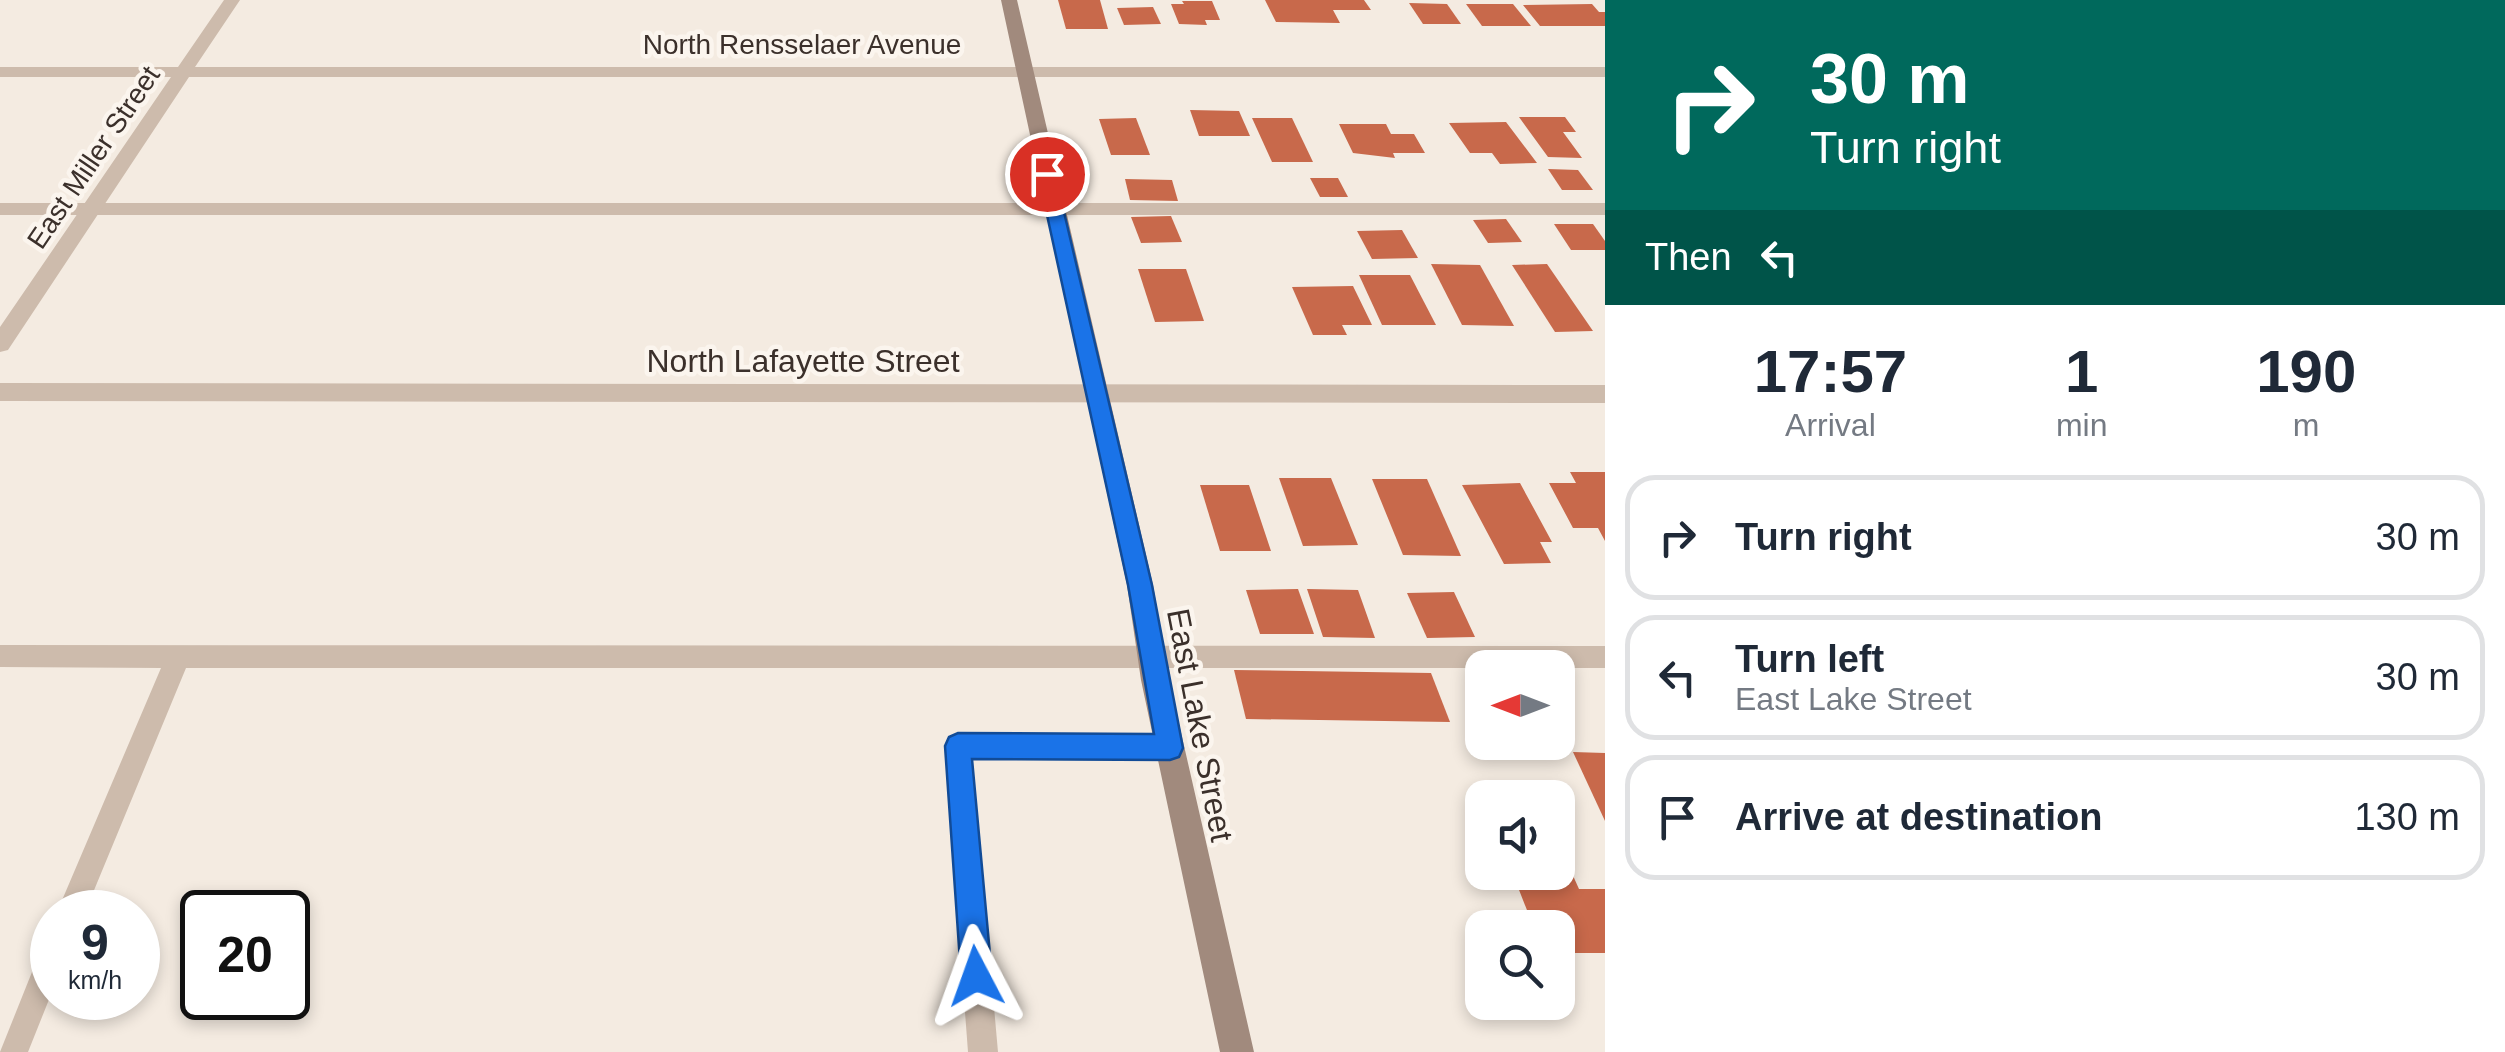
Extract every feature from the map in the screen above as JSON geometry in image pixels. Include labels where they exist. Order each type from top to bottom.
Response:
[{"type":"street","name":"East Miller Street","points":[[0,344],[232,0]]},
{"type":"street","name":"East Lake Street","points":[[1009,0],[1140,585],[1170,748],[1237,1052]]},
{"type":"street","name":"North Rensselaer Avenue","points":[[0,72],[1605,72]]},
{"type":"street","name":"North Lafayette Street","points":[[0,392],[1605,394]]},
{"type":"lane","points":[[0,209],[1605,209]]},
{"type":"lane","points":[[0,656],[1605,657]]},
{"type":"lane","points":[[80,890],[178,656]]},
{"type":"lane","points":[[983,1052],[958,746],[1170,748]]},
{"type":"lane","points":[[13,1052],[30,1011]]},
{"type":"building","points":[[1058,0],[1100,0],[1108,29],[1066,29]]},
{"type":"building","points":[[1265,0],[1364,0],[1371,10],[1333,10],[1340,23],[1276,22]]},
{"type":"building","points":[[1182,1],[1212,1],[1220,20],[1205,20],[1207,25],[1179,24],[1171,4],[1184,4]]},
{"type":"building","points":[[1409,3],[1447,4],[1461,24],[1423,24]]},
{"type":"building","points":[[1466,4],[1513,4],[1531,26],[1482,26]]},
{"type":"building","points":[[1592,4],[1599,12],[1605,12],[1605,26],[1540,26],[1523,5]]},
{"type":"building","points":[[1153,7],[1161,24],[1124,25],[1117,8]]},
{"type":"building","points":[[1190,110],[1239,111],[1250,136],[1199,136]]},
{"type":"building","points":[[1519,117],[1565,117],[1576,132],[1563,132],[1582,158],[1548,157]]},
{"type":"building","points":[[1136,118],[1150,155],[1111,155],[1099,119]]},
{"type":"building","points":[[1252,118],[1292,118],[1313,162],[1272,162]]},
{"type":"building","points":[[1506,122],[1537,163],[1500,164],[1492,153],[1470,153],[1449,123]]},
{"type":"building","points":[[1339,124],[1386,124],[1391,134],[1414,134],[1425,153],[1393,153],[1395,158],[1353,153]]},
{"type":"building","points":[[1548,169],[1578,170],[1593,190],[1562,190]]},
{"type":"building","points":[[1310,178],[1338,178],[1348,197],[1320,197]]},
{"type":"building","points":[[1125,179],[1172,180],[1178,201],[1130,200]]},
{"type":"building","points":[[1171,216],[1182,242],[1141,243],[1131,217]]},
{"type":"building","points":[[1506,219],[1522,242],[1488,243],[1473,220]]},
{"type":"building","points":[[1554,224],[1593,224],[1605,241],[1605,250],[1571,250]]},
{"type":"building","points":[[1402,230],[1418,258],[1372,259],[1357,231]]},
{"type":"building","points":[[1431,264],[1480,265],[1514,326],[1462,325]]},
{"type":"building","points":[[1547,264],[1593,331],[1555,332],[1512,265]]},
{"type":"building","points":[[1138,269],[1186,269],[1204,321],[1155,322]]},
{"type":"building","points":[[1359,275],[1410,275],[1436,325],[1382,325]]},
{"type":"building","points":[[1353,286],[1372,325],[1342,325],[1347,335],[1313,335],[1292,287]]},
{"type":"building","points":[[1570,472],[1605,472],[1605,541],[1598,528],[1573,528],[1549,483],[1576,483]]},
{"type":"building","points":[[1279,478],[1331,478],[1358,545],[1303,546]]},
{"type":"building","points":[[1372,479],[1427,479],[1461,556],[1403,555]]},
{"type":"building","points":[[1520,483],[1552,542],[1540,542],[1551,563],[1504,564],[1462,485]]},
{"type":"building","points":[[1200,485],[1249,485],[1271,551],[1220,551]]},
{"type":"building","points":[[1298,589],[1314,634],[1260,634],[1246,590]]},
{"type":"building","points":[[1307,589],[1358,590],[1375,638],[1323,637]]},
{"type":"building","points":[[1454,592],[1475,637],[1427,638],[1407,593]]},
{"type":"building","points":[[1234,670],[1431,673],[1450,722],[1246,719]]},
{"type":"building","points":[[1575,752],[1605,753],[1605,821],[1575,756]]},
{"type":"building","points":[[1575,880],[1579,889],[1605,889],[1605,953],[1575,953],[1575,910],[1527,910],[1519,890],[1575,890]]},
{"type":"route","points":[[976,976],[958,746],[1170,748],[1140,585],[1047,174]]}]
